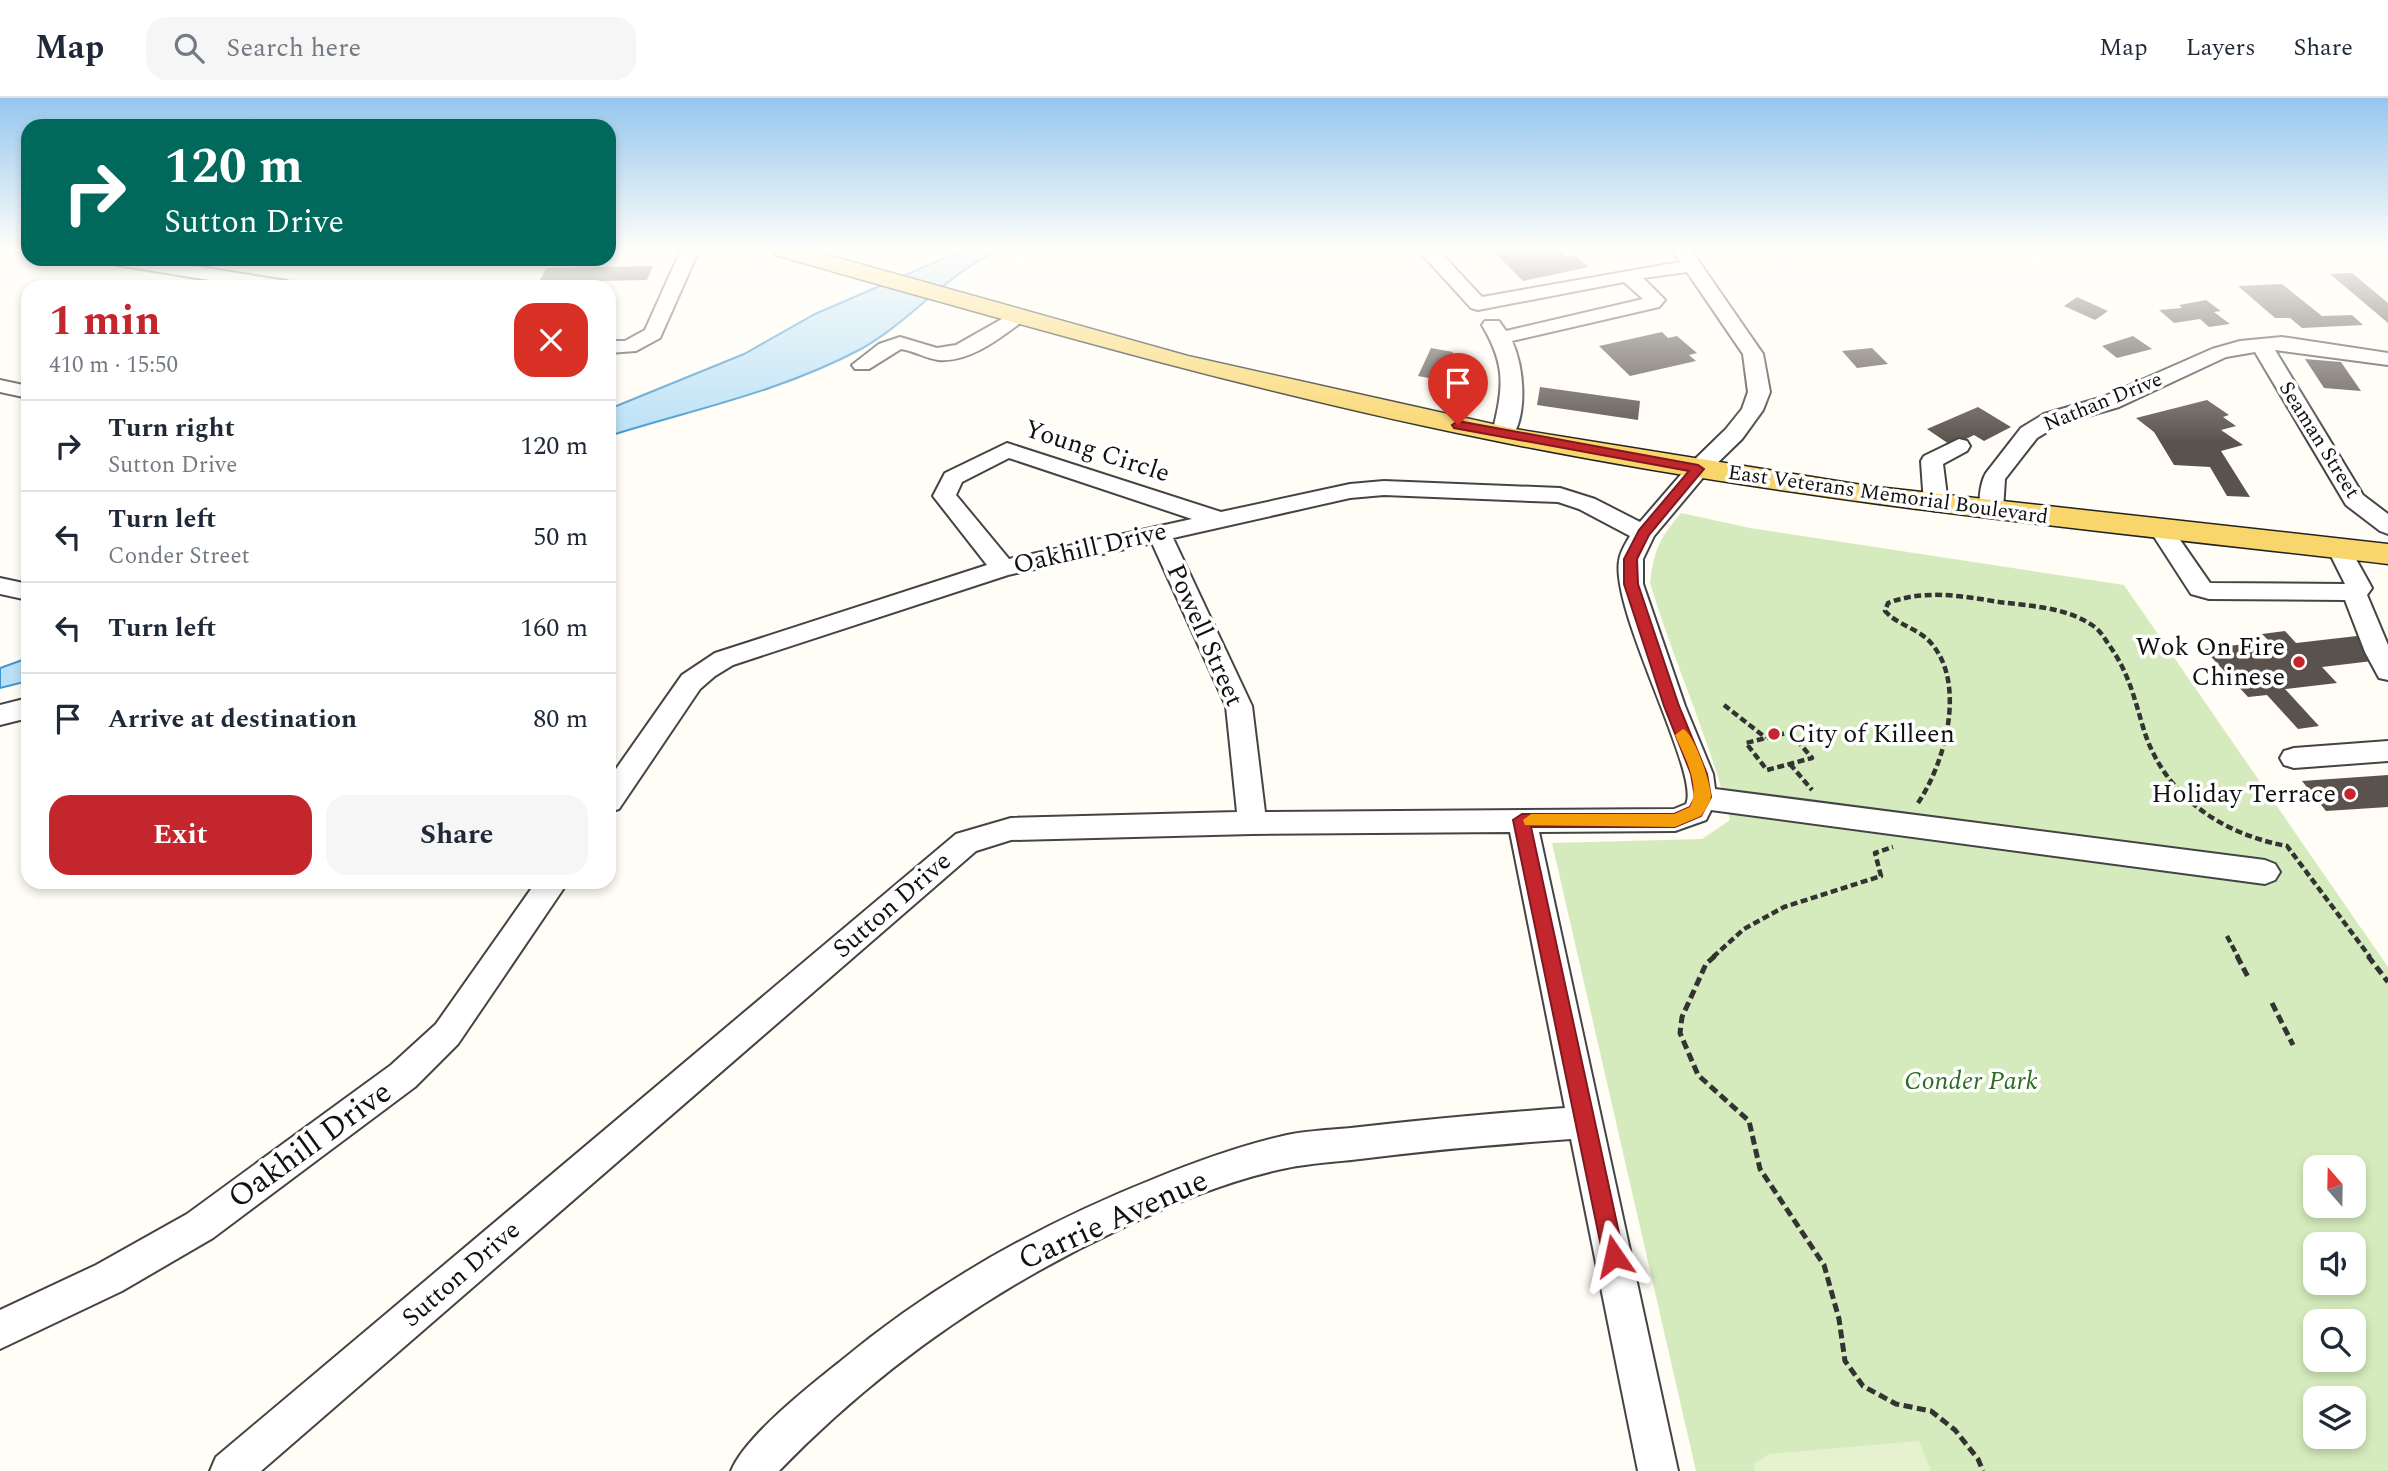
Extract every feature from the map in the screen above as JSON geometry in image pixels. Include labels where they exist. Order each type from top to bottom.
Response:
[{"type":"main road","name":"East Veterans Memorial Boulevard","points":[[1006,314],[1195,365],[1390,411],[1698,469],[1936,504],[2388,554]]},
{"type":"street","points":[[616,347],[629,347],[653,334],[662,314]]},
{"type":"street","points":[[1485,314],[1500,338],[1516,379],[1503,434]]},
{"type":"street","points":[[1500,338],[1604,314]]},
{"type":"street","points":[[1726,314],[1753,354],[1759,392],[1752,411],[1643,533],[1631,559],[1631,584],[1701,786],[1902,823],[2265,872]]},
{"type":"street","points":[[862,365],[894,344],[901,343],[935,354],[968,347],[982,341],[1016,317]]},
{"type":"street","name":"Nathan Drive","points":[[1991,510],[1994,478],[2029,433],[2052,419],[2111,402],[2219,354],[2261,344],[2312,345],[2388,359]]},
{"type":"street","name":"Seaman Street","points":[[2261,344],[2354,500],[2388,526]]},
{"type":"street","points":[[0,386],[21,390]]},
{"type":"street","points":[[1936,504],[1933,461],[1959,446]]},
{"type":"street","name":"Young Circle","points":[[1003,568],[944,496],[953,478],[1007,450],[1216,519]]},
{"type":"street","name":"Oakhill Drive","points":[[616,791],[691,682],[706,669],[724,659],[1003,568],[1216,519],[1350,491],[1384,488],[1560,495],[1587,504],[1643,533]]},
{"type":"street","points":[[2161,529],[2200,588],[2209,591],[2354,592],[2360,588],[2339,548]]},
{"type":"street","name":"Powell Street","points":[[1159,532],[1239,706],[1252,823]]},
{"type":"street","points":[[0,586],[21,590]]},
{"type":"street","points":[[2354,592],[2371,633],[2372,645],[2388,671]]},
{"type":"street","points":[[0,715],[21,710]]},
{"type":"street","points":[[2294,758],[2388,751]]},
{"type":"street","name":"Sutton Drive","points":[[230,1471],[966,842],[1010,829],[1252,823],[1675,820],[1696,812],[1701,786]]},
{"type":"street","points":[[1522,820],[1658,1471]]},
{"type":"street","name":"Oakhill Drive","points":[[0,1330],[109,1278],[200,1226],[403,1076],[447,1034],[547,889]]},
{"type":"street","name":"Carrie Avenue","points":[[751,1471],[788,1431],[874,1355],[969,1288],[1056,1239],[1172,1187],[1286,1152],[1387,1139],[1586,1122]]},
{"type":"path","points":[[1983,1471],[1978,1459],[1955,1430],[1931,1411],[1896,1404],[1863,1386],[1845,1361],[1839,1319],[1824,1265],[1760,1169],[1749,1121],[1698,1075],[1680,1033],[1682,1017],[1706,964],[1744,929],[1784,907],[1881,876],[1875,853],[1903,844],[1902,823],[1925,795],[1937,771],[1950,694],[1945,664],[1933,643],[1893,621],[1885,611],[1888,603],[1899,598],[1926,595],[1975,597],[2070,615],[2096,629],[2123,661],[2136,693],[2149,743],[2176,788],[2199,810],[2230,831],[2262,843],[2287,845],[2388,982]]},
{"type":"path","points":[[1724,705],[1766,738]]},
{"type":"path","points":[[1790,732],[1812,758],[1767,771],[1746,743],[1766,738],[1790,732]]},
{"type":"path","points":[[2227,936],[2248,977]]},
{"type":"path","points":[[2272,1003],[2293,1045]]},
{"type":"green space","name":"Conder Park","points":[[1681,513],[1750,528],[2124,585],[2388,967],[2388,1471],[1696,1471],[1552,843],[1702,839],[1730,820],[1712,760],[1650,583],[1653,562],[1663,538]]},
{"type":"green space","points":[[1919,1441],[1931,1471],[1755,1471],[1753,1465],[1769,1454]]},
{"type":"water","points":[[815,314],[909,314],[861,349],[800,377],[616,434],[616,406],[744,354]]},
{"type":"water","points":[[21,660],[21,683],[0,688],[0,668]]},
{"type":"building","points":[[2082,314],[2104,314],[2095,320]]},
{"type":"building","points":[[2164,314],[2217,314],[2230,324],[2209,327],[2200,319],[2174,323]]},
{"type":"building","points":[[2270,314],[2352,315],[2363,325],[2302,328],[2290,318],[2275,318]]},
{"type":"building","points":[[2377,314],[2388,314],[2388,323]]},
{"type":"building","points":[[1662,332],[1668,338],[1677,336],[1697,353],[1689,355],[1696,361],[1630,376],[1599,346]]},
{"type":"building","points":[[2133,336],[2152,349],[2117,358],[2102,346]]},
{"type":"building","points":[[1431,348],[1453,352],[1449,363],[1467,367],[1465,373],[1482,376],[1477,387],[1418,376]]},
{"type":"building","points":[[1872,348],[1888,364],[1857,368],[1842,351]]},
{"type":"building","points":[[2305,359],[2341,362],[2361,391],[2324,388]]},
{"type":"building","points":[[1540,387],[1640,401],[1638,420],[1537,405]]},
{"type":"building","points":[[2207,400],[2229,415],[2223,417],[2236,426],[2221,430],[2243,445],[2221,451],[2250,497],[2227,496],[2210,467],[2174,465],[2154,432],[2136,418]]},
{"type":"building","points":[[1978,407],[2011,427],[1984,441],[1974,435],[1952,446],[1927,429]]},
{"type":"building","points":[[2285,631],[2296,643],[2357,636],[2381,660],[2322,667],[2337,683],[2285,689],[2319,726],[2298,729],[2267,695],[2248,697],[2204,649],[2269,641],[2262,634]]},
{"type":"building","name":"Holiday Terrace","points":[[2388,775],[2388,807],[2326,811],[2302,781]]},
{"type":"slow traffic","points":[[1531,820],[1675,820],[1696,812],[1703,797],[1699,774],[1683,735]]},
{"type":"place","name":"Wok On Fire Chinese","points":[[2299,662]]},
{"type":"place","name":"City of Killeen","points":[[1774,734]]},
{"type":"place","name":"Holiday Terrace","points":[[2350,794]]},
{"type":"route","points":[[1458,425],[1698,469],[1643,533],[1631,559],[1631,584],[1672,706],[1699,774],[1703,797],[1696,812],[1675,820],[1522,820],[1614,1256]]}]
